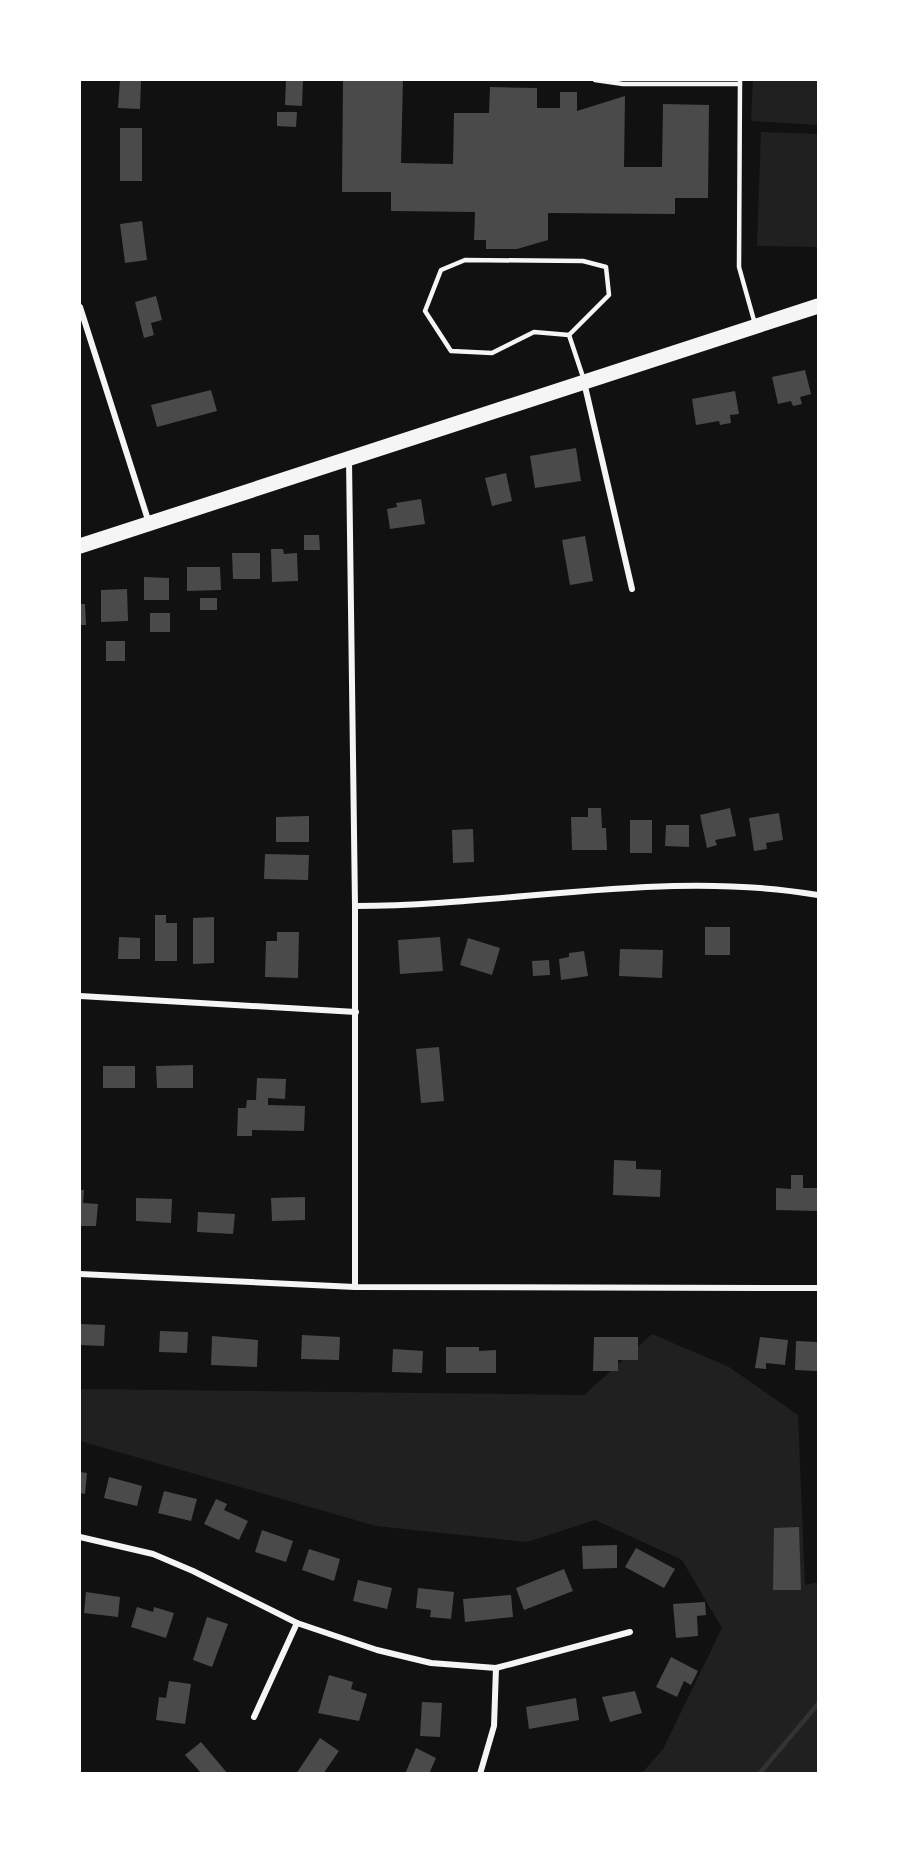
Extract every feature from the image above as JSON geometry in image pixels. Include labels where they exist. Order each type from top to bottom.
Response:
[{"type":"main road","points":[[80,546],[819,306]]},
{"type":"street","points":[[80,307],[149,523]]},
{"type":"street","points":[[584,382],[632,589]]},
{"type":"street","points":[[349,458],[356,906],[356,1287]]},
{"type":"street","points":[[356,906],[580,890],[683,886],[749,887],[819,895]]},
{"type":"street","points":[[80,996],[356,1012]]},
{"type":"street","points":[[80,1274],[356,1287],[819,1288]]},
{"type":"street","points":[[80,1537],[153,1554],[193,1571],[297,1623],[377,1650],[431,1664],[496,1668],[630,1632]]},
{"type":"street","points":[[254,1717],[297,1623]]},
{"type":"street","points":[[480,1773],[494,1726],[496,1668]]},
{"type":"lane","points":[[595,80],[623,84],[740,82],[739,267],[755,326]]},
{"type":"lane","points":[[465,260],[583,261],[606,267],[609,295],[569,335],[534,332],[492,353],[451,351],[425,311],[441,270],[465,260]]},
{"type":"lane","points":[[569,335],[584,382]]},
{"type":"shaded area","points":[[753,80],[818,80],[818,125],[751,121]]},
{"type":"shaded area","points":[[761,132],[818,134],[818,247],[757,246]]},
{"type":"shaded area","points":[[652,1334],[729,1367],[798,1415],[805,1585],[818,1582],[818,1773],[642,1773],[663,1749],[722,1628],[682,1560],[595,1520],[527,1542],[376,1526],[80,1441],[80,1389],[584,1395]]},
{"type":"building","points":[[120,80],[141,80],[140,109],[118,108]]},
{"type":"building","points":[[286,80],[303,80],[302,106],[285,105]]},
{"type":"building","points":[[343,80],[403,80],[401,163],[453,164],[454,113],[489,113],[490,87],[537,88],[537,108],[560,108],[560,92],[577,92],[577,111],[625,96],[624,167],[662,167],[663,104],[709,105],[708,198],[675,198],[675,214],[548,213],[548,240],[517,249],[486,249],[486,240],[474,240],[475,212],[391,211],[391,192],[342,192]]},
{"type":"building","points":[[277,112],[297,112],[296,127],[277,126]]},
{"type":"building","points":[[120,128],[142,128],[142,181],[120,181]]},
{"type":"building","points":[[142,221],[147,260],[125,263],[120,224]]},
{"type":"building","points":[[156,296],[162,320],[151,323],[154,335],[144,338],[135,302]]},
{"type":"building","points":[[805,370],[811,394],[800,397],[802,404],[793,406],[791,401],[778,404],[772,377]]},
{"type":"building","points":[[211,390],[217,411],[157,427],[151,405]]},
{"type":"building","points":[[735,391],[739,414],[730,415],[731,423],[720,425],[719,421],[696,425],[692,399]]},
{"type":"building","points":[[576,448],[581,481],[535,488],[530,456]]},
{"type":"building","points":[[506,473],[512,501],[492,506],[485,478]]},
{"type":"building","points":[[421,499],[425,524],[390,529],[387,509],[397,507],[396,503]]},
{"type":"building","points":[[304,535],[319,535],[320,550],[304,550]]},
{"type":"building","points":[[585,536],[593,581],[570,585],[562,540]]},
{"type":"building","points":[[271,549],[283,549],[284,554],[297,553],[298,581],[272,582]]},
{"type":"building","points":[[232,553],[260,553],[260,579],[233,579]]},
{"type":"building","points":[[187,567],[220,567],[221,590],[187,591]]},
{"type":"building","points":[[144,577],[169,578],[169,600],[144,600]]},
{"type":"building","points":[[127,589],[128,621],[101,622],[101,590]]},
{"type":"building","points":[[200,598],[217,598],[217,610],[200,610]]},
{"type":"building","points":[[80,604],[85,604],[86,625],[80,625]]},
{"type":"building","points":[[150,613],[170,613],[170,632],[150,632]]},
{"type":"building","points":[[106,641],[125,641],[125,661],[106,661]]},
{"type":"building","points":[[588,808],[601,808],[602,828],[606,828],[607,850],[572,850],[571,817],[588,817]]},
{"type":"building","points":[[730,808],[736,836],[715,840],[717,845],[707,848],[700,815]]},
{"type":"building","points":[[779,813],[783,840],[766,843],[767,849],[754,851],[749,818]]},
{"type":"building","points":[[309,816],[309,842],[276,842],[276,817]]},
{"type":"building","points":[[630,820],[652,820],[652,853],[630,853]]},
{"type":"building","points":[[666,825],[689,825],[689,847],[665,846]]},
{"type":"building","points":[[473,829],[474,862],[453,863],[452,830]]},
{"type":"building","points":[[265,854],[309,855],[308,880],[264,879]]},
{"type":"building","points":[[155,915],[166,915],[166,923],[177,923],[177,961],[155,961]]},
{"type":"building","points":[[214,917],[214,963],[193,964],[193,918]]},
{"type":"building","points":[[705,927],[730,927],[730,955],[705,955]]},
{"type":"building","points":[[277,932],[299,932],[298,978],[265,977],[266,941],[277,941]]},
{"type":"building","points":[[119,937],[140,938],[140,959],[118,959]]},
{"type":"building","points":[[440,937],[443,971],[400,974],[398,940]]},
{"type":"building","points":[[468,938],[500,948],[492,975],[460,965]]},
{"type":"building","points":[[620,949],[663,950],[662,978],[619,976]]},
{"type":"building","points":[[584,951],[588,976],[561,980],[559,959],[569,957],[569,953]]},
{"type":"building","points":[[549,960],[550,975],[533,976],[532,961]]},
{"type":"building","points":[[439,1047],[444,1101],[421,1103],[416,1049]]},
{"type":"building","points":[[193,1065],[193,1088],[157,1088],[156,1066]]},
{"type":"building","points":[[103,1066],[135,1066],[135,1088],[103,1088]]},
{"type":"building","points":[[257,1078],[286,1079],[285,1099],[268,1098],[268,1105],[305,1106],[304,1131],[252,1130],[252,1136],[237,1136],[238,1108],[246,1108],[247,1100],[256,1100]]},
{"type":"building","points":[[614,1160],[636,1161],[636,1169],[661,1170],[660,1197],[613,1195]]},
{"type":"building","points":[[791,1175],[803,1175],[803,1188],[817,1188],[817,1211],[776,1210],[776,1188],[791,1189]]},
{"type":"building","points":[[80,1190],[84,1190],[83,1203],[98,1204],[96,1226],[80,1226]]},
{"type":"building","points":[[305,1197],[305,1220],[272,1221],[271,1198]]},
{"type":"building","points":[[136,1198],[172,1199],[171,1223],[136,1221]]},
{"type":"building","points":[[198,1212],[235,1214],[233,1234],[197,1232]]},
{"type":"building","points":[[80,1324],[105,1325],[104,1346],[80,1345]]},
{"type":"building","points":[[160,1331],[188,1332],[187,1353],[159,1352]]},
{"type":"building","points":[[302,1335],[340,1337],[339,1360],[301,1359]]},
{"type":"building","points":[[212,1336],[258,1340],[257,1367],[211,1365]]},
{"type":"building","points":[[594,1337],[638,1337],[638,1360],[618,1360],[618,1371],[593,1371]]},
{"type":"building","points":[[760,1337],[788,1340],[785,1365],[766,1363],[766,1369],[755,1368]]},
{"type":"building","points":[[796,1341],[818,1342],[817,1371],[795,1370]]},
{"type":"building","points":[[446,1347],[479,1347],[479,1351],[496,1350],[496,1373],[446,1373]]},
{"type":"building","points":[[393,1349],[423,1351],[422,1373],[392,1372]]},
{"type":"building","points":[[80,1472],[87,1473],[85,1494],[80,1493]]},
{"type":"building","points":[[109,1477],[142,1486],[137,1506],[104,1498]]},
{"type":"building","points":[[164,1491],[197,1499],[191,1521],[158,1513]]},
{"type":"building","points":[[216,1499],[227,1504],[224,1510],[248,1521],[239,1540],[204,1524]]},
{"type":"building","points":[[799,1527],[801,1590],[773,1590],[774,1528]]},
{"type":"building","points":[[262,1530],[293,1541],[286,1562],[255,1552]]},
{"type":"building","points":[[617,1545],[617,1568],[583,1569],[582,1546]]},
{"type":"building","points":[[636,1548],[675,1569],[664,1588],[625,1567]]},
{"type":"building","points":[[309,1549],[340,1559],[334,1581],[302,1570]]},
{"type":"building","points":[[564,1569],[573,1591],[524,1610],[516,1588]]},
{"type":"building","points":[[358,1580],[392,1588],[387,1609],[353,1601]]},
{"type":"building","points":[[418,1588],[454,1592],[451,1619],[430,1617],[431,1610],[416,1608]]},
{"type":"building","points":[[86,1592],[120,1597],[118,1617],[84,1613]]},
{"type":"building","points":[[511,1595],[513,1617],[465,1622],[463,1599]]},
{"type":"building","points":[[705,1602],[706,1615],[697,1616],[698,1636],[676,1638],[673,1604]]},
{"type":"building","points":[[137,1607],[153,1612],[154,1607],[174,1613],[166,1638],[131,1627]]},
{"type":"building","points":[[207,1617],[228,1624],[212,1667],[193,1660]]},
{"type":"building","points":[[671,1657],[698,1671],[691,1685],[684,1681],[677,1697],[656,1687]]},
{"type":"building","points":[[329,1675],[353,1682],[351,1689],[367,1694],[359,1721],[318,1713]]},
{"type":"building","points":[[169,1681],[191,1684],[185,1724],[156,1720],[159,1697],[166,1698]]},
{"type":"building","points":[[635,1691],[642,1713],[610,1722],[602,1697]]},
{"type":"building","points":[[576,1698],[579,1720],[529,1729],[526,1707]]},
{"type":"building","points":[[422,1702],[442,1703],[440,1737],[420,1736]]},
{"type":"building","points":[[320,1738],[339,1751],[323,1774],[296,1774]]},
{"type":"building","points":[[201,1742],[228,1774],[202,1774],[185,1755]]},
{"type":"building","points":[[416,1748],[436,1758],[429,1774],[405,1774]]},
{"type":"waterway","points":[[759,1774],[818,1704]]}]
